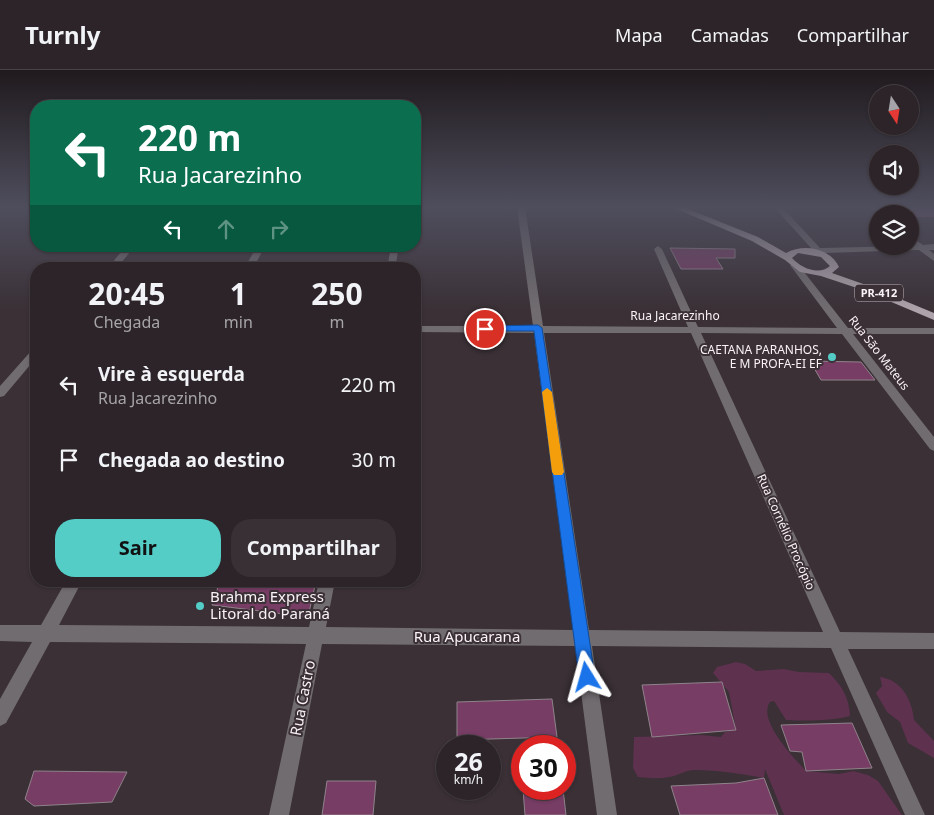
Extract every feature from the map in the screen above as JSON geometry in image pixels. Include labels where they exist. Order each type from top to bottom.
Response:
[{"type":"main road","name":"PR-412","points":[[758,242],[791,261],[866,288],[932,315]]},
{"type":"main road","name":"PR-412","points":[[765,242],[822,252],[848,272],[932,315]]},
{"type":"main road","points":[[791,261],[792,252],[804,249]]},
{"type":"main road","points":[[819,272],[833,270],[834,263]]},
{"type":"street","points":[[525,242],[607,815]]},
{"type":"street","points":[[800,242],[804,249]]},
{"type":"street","name":"Rua Cornélio Procópio","points":[[658,248],[915,815]]},
{"type":"street","points":[[921,248],[934,258]]},
{"type":"street","points":[[822,252],[934,248]]},
{"type":"street","points":[[117,262],[126,252]]},
{"type":"street","name":"Rua São Mateus","points":[[791,261],[934,446]]},
{"type":"street","points":[[802,277],[819,272]]},
{"type":"street","name":"Rua Jacarezinho","points":[[421,329],[934,331]]},
{"type":"street","points":[[0,393],[30,359]]},
{"type":"street","points":[[0,717],[71,587]]},
{"type":"street","name":"Rua Castro","points":[[279,815],[326,587]]},
{"type":"street","name":"Rua Apucarana","points":[[0,633],[934,641]]},
{"type":"shaded area","points":[[736,662],[745,664],[756,671],[784,669],[799,672],[829,673],[844,692],[850,716],[835,719],[786,720],[774,701],[770,702],[767,710],[768,719],[786,748],[806,771],[839,774],[853,771],[868,775],[878,781],[902,815],[784,815],[765,769],[764,778],[721,771],[695,770],[665,778],[638,777],[633,768],[634,737],[701,735],[721,737],[725,732],[736,730],[729,692],[713,673],[717,667]]},
{"type":"shaded area","points":[[880,677],[894,682],[908,698],[914,720],[934,741],[934,758],[908,743],[900,722],[887,712],[876,693],[882,686]]},
{"type":"building","points":[[670,248],[735,249],[735,258],[716,258],[723,269],[681,269]]},
{"type":"building","points":[[810,361],[861,362],[875,380],[821,380]]},
{"type":"building","points":[[218,587],[315,587],[308,617],[212,605]]},
{"type":"building","points":[[722,682],[736,730],[652,737],[642,685]]},
{"type":"building","points":[[552,699],[557,735],[511,735],[511,738],[501,739],[501,735],[457,735],[457,702]]},
{"type":"building","points":[[852,723],[872,768],[806,771],[802,752],[790,751],[781,725]]},
{"type":"building","points":[[34,771],[127,772],[112,802],[34,806],[25,799]]},
{"type":"building","points":[[764,778],[778,815],[680,815],[671,786],[736,783]]},
{"type":"building","points":[[327,781],[376,781],[373,815],[322,815]]},
{"type":"building","points":[[524,800],[564,800],[566,815],[525,815]]},
{"type":"slow traffic","points":[[547,392],[558,472]]},
{"type":"place","name":"CAETANA PARANHOS, E M PROFA-EI EF","points":[[832,357]]},
{"type":"place","name":"Brahma Express Litoral do Paraná","points":[[200,606]]},
{"type":"route","points":[[485,329],[538,328],[587,677]]}]
